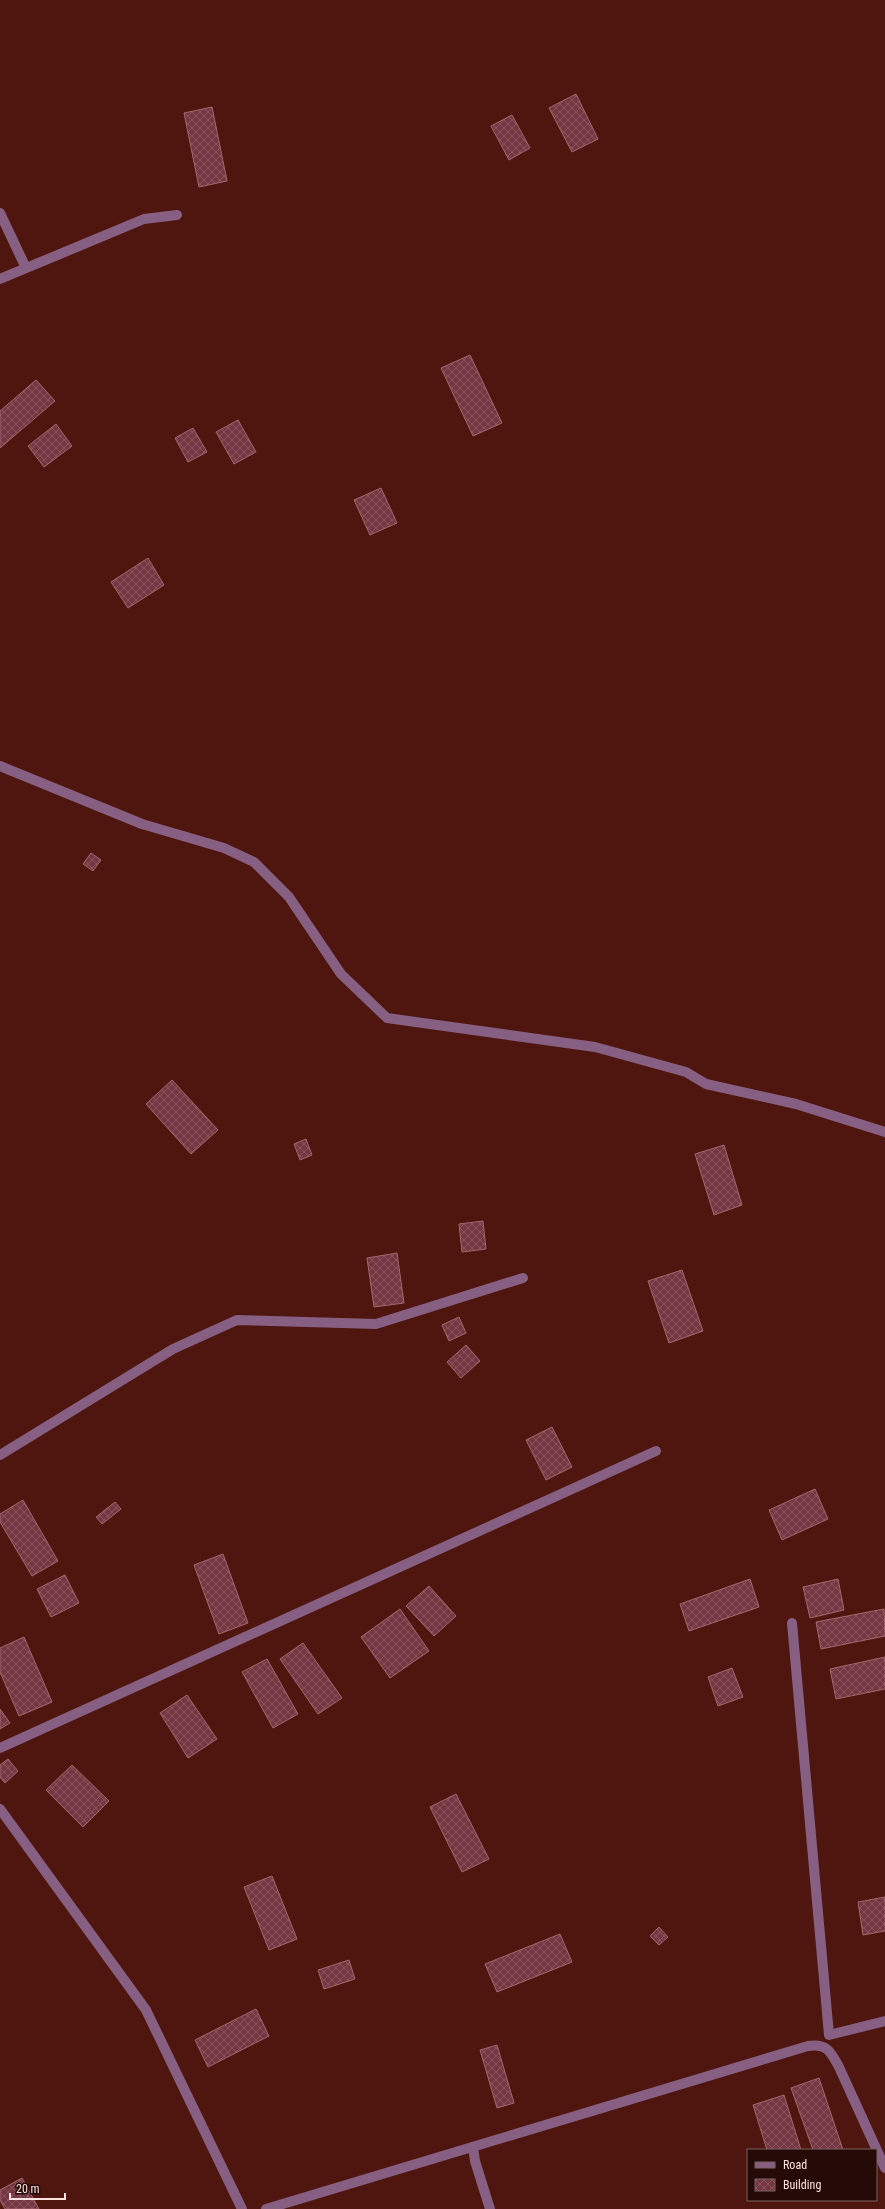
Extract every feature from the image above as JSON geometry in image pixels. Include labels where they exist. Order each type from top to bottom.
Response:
[{"type":"street","points":[[0,213],[26,268]]},
{"type":"street","points":[[0,279],[144,219],[177,215]]},
{"type":"street","points":[[0,766],[142,824],[224,848],[254,862],[289,896],[341,974],[387,1018],[595,1047],[686,1072],[706,1084],[796,1104],[885,1132]]},
{"type":"street","points":[[0,1455],[173,1349],[237,1320],[376,1324],[523,1278]]},
{"type":"street","points":[[0,1748],[656,1451]]},
{"type":"street","points":[[792,1623],[829,2035],[885,2021]]},
{"type":"street","points":[[0,1809],[146,2010],[242,2209]]},
{"type":"street","points":[[266,2209],[278,2207],[818,2044],[830,2051],[839,2067],[876,2149]]},
{"type":"street","points":[[473,2147],[475,2161],[490,2209]]},
{"type":"street","points":[[877,2150],[885,2168]]},
{"type":"building","points":[[576,94],[598,139],[572,152],[549,108]]},
{"type":"building","points":[[212,107],[227,181],[199,187],[184,113]]},
{"type":"building","points":[[512,115],[530,148],[509,160],[491,126]]},
{"type":"building","points":[[470,355],[502,423],[473,436],[441,368]]},
{"type":"building","points":[[36,380],[55,401],[0,448],[0,411]]},
{"type":"building","points":[[238,420],[256,452],[234,464],[216,432]]},
{"type":"building","points":[[56,424],[72,446],[44,467],[28,446]]},
{"type":"building","points":[[193,428],[207,452],[188,462],[175,438]]},
{"type":"building","points":[[381,488],[397,523],[370,535],[354,500]]},
{"type":"building","points":[[148,558],[164,585],[128,608],[111,582]]},
{"type":"building","points":[[91,853],[101,860],[93,871],[83,864]]},
{"type":"building","points":[[172,1080],[218,1130],[191,1154],[146,1104]]},
{"type":"building","points":[[306,1139],[312,1155],[300,1160],[294,1144]]},
{"type":"building","points":[[724,1145],[742,1205],[714,1215],[695,1154]]},
{"type":"building","points":[[483,1221],[486,1249],[462,1252],[459,1224]]},
{"type":"building","points":[[397,1253],[404,1303],[374,1307],[367,1258]]},
{"type":"building","points":[[682,1270],[703,1331],[669,1343],[648,1281]]},
{"type":"building","points":[[459,1317],[466,1333],[449,1341],[442,1325]]},
{"type":"building","points":[[466,1345],[480,1361],[461,1378],[447,1362]]},
{"type":"building","points":[[552,1427],[572,1467],[546,1480],[526,1440]]},
{"type":"building","points":[[815,1489],[828,1519],[782,1540],[769,1510]]},
{"type":"building","points":[[23,1500],[58,1561],[32,1576],[0,1522],[0,1514]]},
{"type":"building","points":[[115,1502],[121,1509],[102,1524],[96,1517]]},
{"type":"building","points":[[223,1554],[248,1623],[219,1634],[194,1565]]},
{"type":"building","points":[[65,1575],[79,1603],[51,1617],[37,1589]]},
{"type":"building","points":[[750,1579],[759,1607],[689,1631],[680,1604]]},
{"type":"building","points":[[838,1579],[844,1610],[810,1618],[803,1587]]},
{"type":"building","points":[[429,1586],[456,1616],[434,1636],[406,1606]]},
{"type":"building","points":[[400,1609],[429,1651],[390,1678],[361,1637]]},
{"type":"building","points":[[884,1609],[885,1636],[821,1649],[816,1622]]},
{"type":"building","points":[[24,1637],[52,1702],[19,1716],[0,1672],[0,1648]]},
{"type":"building","points":[[303,1643],[342,1698],[318,1714],[280,1659]]},
{"type":"building","points":[[885,1657],[885,1689],[836,1699],[830,1669]]},
{"type":"building","points":[[267,1659],[298,1714],[273,1728],[242,1672]]},
{"type":"building","points":[[732,1668],[743,1697],[718,1706],[708,1677]]},
{"type":"building","points":[[187,1695],[217,1739],[188,1758],[160,1713]]},
{"type":"building","points":[[0,1709],[10,1723],[0,1729]]},
{"type":"building","points":[[8,1759],[18,1771],[5,1783],[0,1777],[0,1765]]},
{"type":"building","points":[[72,1765],[109,1801],[83,1827],[46,1790]]},
{"type":"building","points":[[456,1794],[489,1859],[462,1872],[430,1807]]},
{"type":"building","points":[[272,1876],[297,1939],[269,1950],[244,1887]]},
{"type":"building","points":[[885,1897],[885,1931],[863,1935],[858,1902]]},
{"type":"building","points":[[659,1927],[668,1937],[659,1945],[650,1936]]},
{"type":"building","points":[[560,1934],[572,1962],[497,1992],[485,1964]]},
{"type":"building","points":[[349,1960],[355,1979],[324,1989],[318,1970]]},
{"type":"building","points":[[256,2009],[269,2036],[208,2067],[195,2040]]},
{"type":"building","points":[[497,2045],[514,2103],[497,2108],[480,2050]]},
{"type":"building","points":[[819,2078],[843,2149],[813,2149],[791,2088]]},
{"type":"building","points":[[784,2095],[801,2149],[767,2149],[753,2105]]},
{"type":"building","points":[[22,2178],[39,2209],[5,2209],[0,2200],[0,2190]]}]
